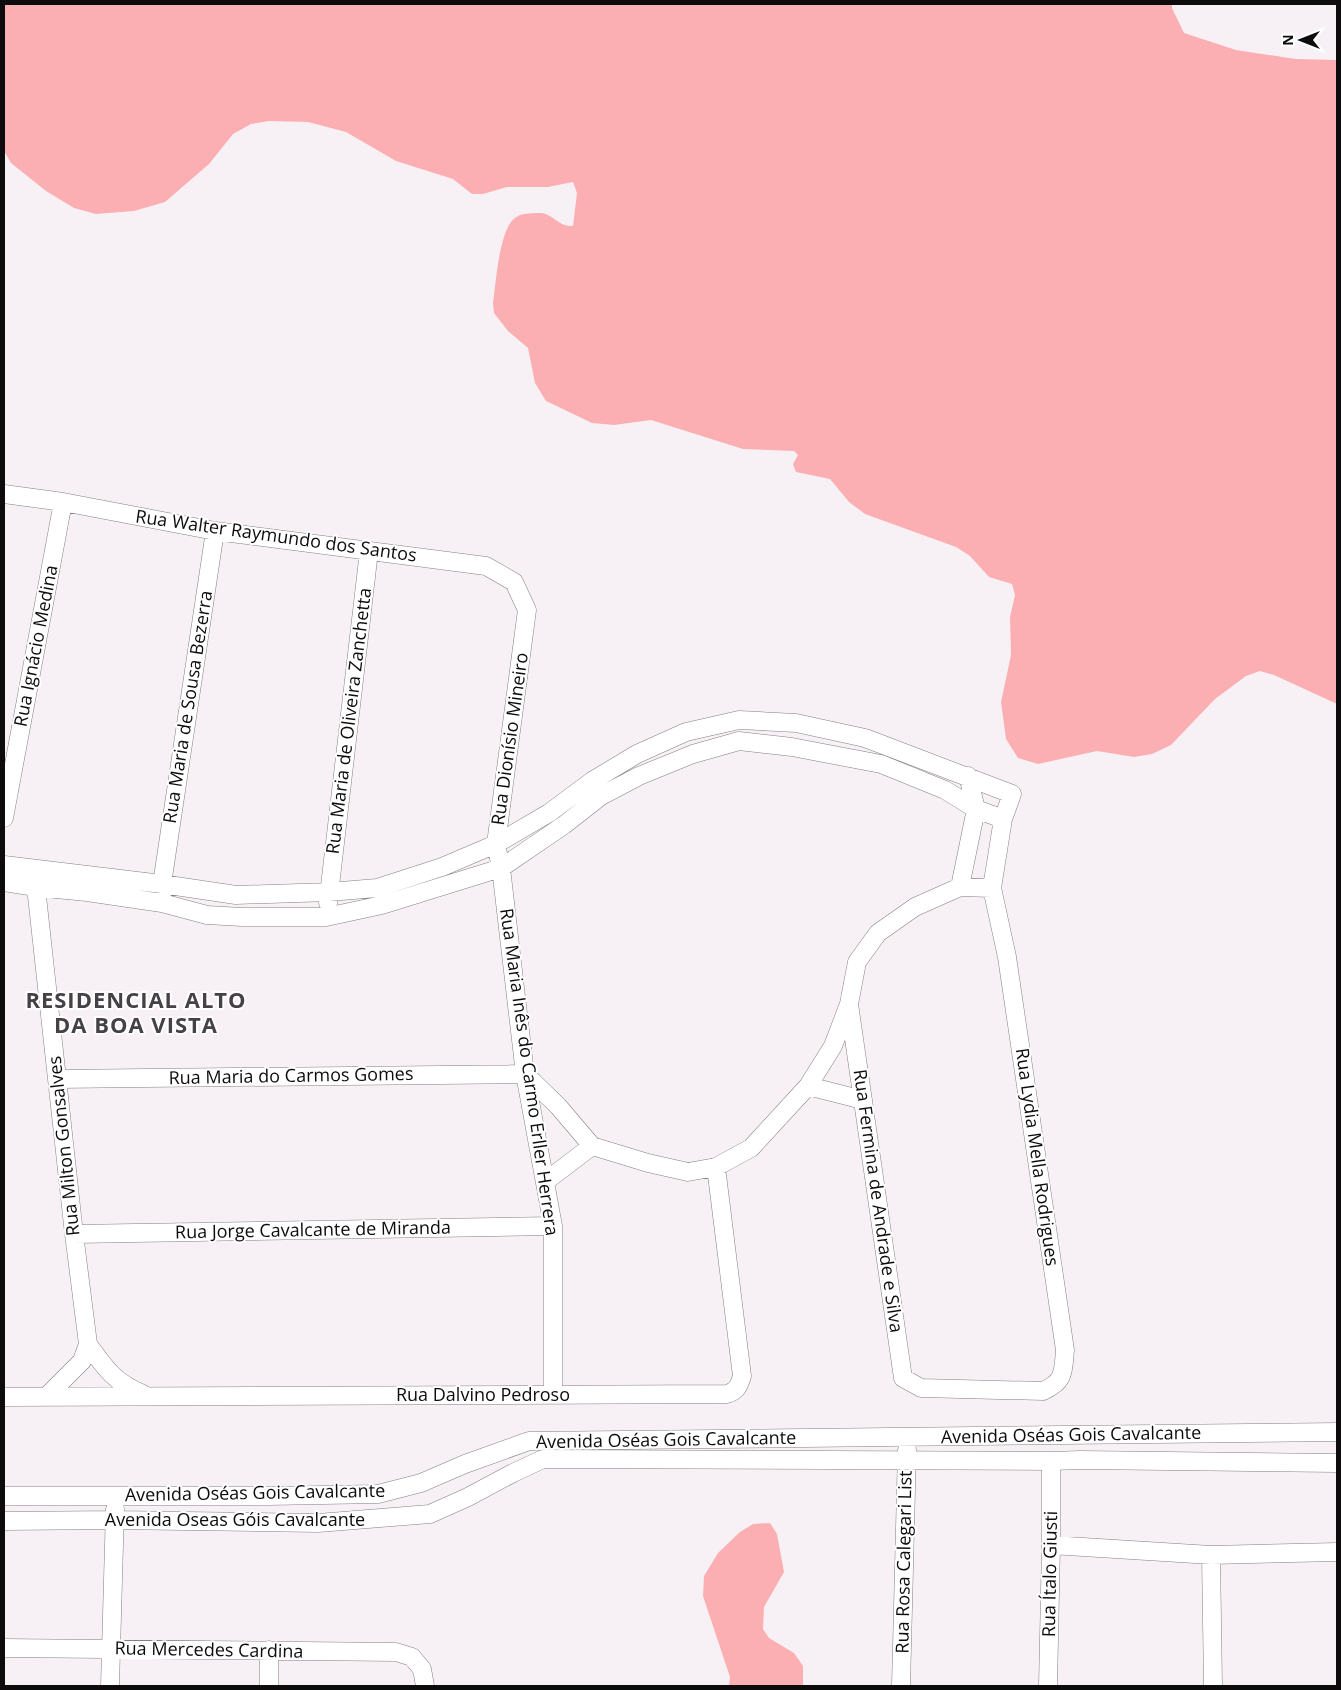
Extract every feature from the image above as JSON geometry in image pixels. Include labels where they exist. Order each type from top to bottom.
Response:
[{"type":"street","name":"Rua Walter Raymundo dos Santos","points":[[4,494],[63,502],[215,531],[486,566],[514,582],[527,610]]},
{"type":"street","name":"Rua Ignácio Medina","points":[[4,818],[63,502]]},
{"type":"street","name":"Rua Maria de Sousa Bezerra","points":[[162,903],[162,884],[215,531]]},
{"type":"street","name":"Rua Maria de Oliveira Zanchetta","points":[[326,917],[369,551]]},
{"type":"street","name":"Rua Dionísio Mineiro","points":[[501,868],[496,844],[527,610]]},
{"type":"street","points":[[4,865],[162,884],[236,896],[377,888],[442,867],[496,844],[549,814],[592,781],[637,754],[686,732],[739,720],[796,723],[865,738],[968,776],[976,809],[960,887]]},
{"type":"street","points":[[4,882],[162,903],[207,915],[326,917],[382,905],[501,868],[564,825],[601,796],[631,780],[693,754],[739,741],[792,747],[880,764],[945,790],[976,809],[1003,819]]},
{"type":"street","name":"Rua Lydia Mella Rodrigues","points":[[920,1388],[1043,1391],[1056,1385],[1063,1372],[1065,1350],[1007,957],[992,888],[1003,819],[1012,794],[968,776]]},
{"type":"street","name":"Rua Maria Inês do Carmo Erller Herrera","points":[[501,868],[525,1074],[553,1226],[553,1395]]},
{"type":"street","name":"Rua Milton Gonsalves","points":[[36,887],[88,1344],[105,1368],[125,1387],[148,1396]]},
{"type":"street","points":[[525,1074],[558,1106],[592,1146],[648,1163],[688,1172],[716,1167],[750,1148],[808,1086],[833,1046],[849,1004],[857,962],[878,933],[915,908],[960,887],[992,888]]},
{"type":"street","name":"Rua Fermina de Andrade e Silva","points":[[849,1004],[903,1378],[920,1388]]},
{"type":"street","name":"Rua Maria do Carmos Gomes","points":[[57,1079],[525,1074]]},
{"type":"street","points":[[808,1086],[863,1100]]},
{"type":"street","points":[[546,1181],[592,1146]]},
{"type":"street","name":"Rua Dalvino Pedroso","points":[[4,1397],[727,1394],[734,1391],[740,1385],[742,1376],[716,1167]]},
{"type":"street","name":"Rua Jorge Cavalcante de Miranda","points":[[74,1234],[553,1226]]},
{"type":"street","points":[[46,1397],[82,1361],[88,1344]]},
{"type":"street","name":"Avenida Oséas Gois Cavalcante","points":[[4,1496],[378,1494],[421,1483],[464,1464],[529,1441],[1337,1432]]},
{"type":"street","name":"Rua Rosa Calegari List","points":[[901,1686],[907,1437]]},
{"type":"street","name":"Avenida Oséas Gois Cavalcante","points":[[543,1458],[1337,1463]]},
{"type":"street","name":"Avenida Oseas Góis Cavalcante","points":[[4,1521],[318,1522],[430,1514],[468,1497],[543,1458]]},
{"type":"street","name":"Rua Ítalo Giusti","points":[[1048,1686],[1051,1545],[1050,1461]]},
{"type":"street","points":[[110,1686],[116,1496]]},
{"type":"street","points":[[1051,1545],[1211,1555],[1337,1552]]},
{"type":"street","points":[[1211,1555],[1213,1686]]},
{"type":"street","name":"Rua Mercedes Cardina","points":[[4,1648],[396,1652],[412,1657],[422,1669],[425,1686]]},
{"type":"street","points":[[269,1650],[269,1686]]},
{"type":"shaded area","points":[[4,4],[1172,4],[1172,8],[1184,33],[1236,50],[1296,59],[1337,60],[1337,704],[1274,675],[1260,671],[1246,676],[1215,699],[1171,745],[1152,754],[1134,757],[1097,751],[1038,764],[1018,758],[1006,739],[1001,702],[1011,655],[1010,617],[1015,595],[1012,584],[989,577],[970,556],[956,547],[865,514],[849,502],[830,479],[796,472],[793,464],[798,455],[794,451],[743,449],[651,420],[614,425],[592,423],[546,401],[535,383],[528,348],[508,331],[494,313],[493,303],[500,255],[506,230],[518,216],[541,213],[564,225],[573,226],[577,193],[573,182],[548,187],[507,187],[483,194],[472,194],[453,179],[396,161],[346,132],[308,122],[269,121],[251,124],[233,134],[209,164],[165,202],[134,211],[96,214],[74,208],[46,191],[11,163],[4,151]]},
{"type":"shaded area","points":[[770,1523],[777,1534],[784,1572],[764,1607],[763,1629],[769,1638],[794,1653],[803,1666],[803,1686],[729,1686],[730,1677],[703,1596],[704,1576],[718,1553],[740,1532],[753,1524]]},
{"type":"district","name":"RESIDENCIAL ALTO DA BOA VISTA","points":[[136,1012]]}]
